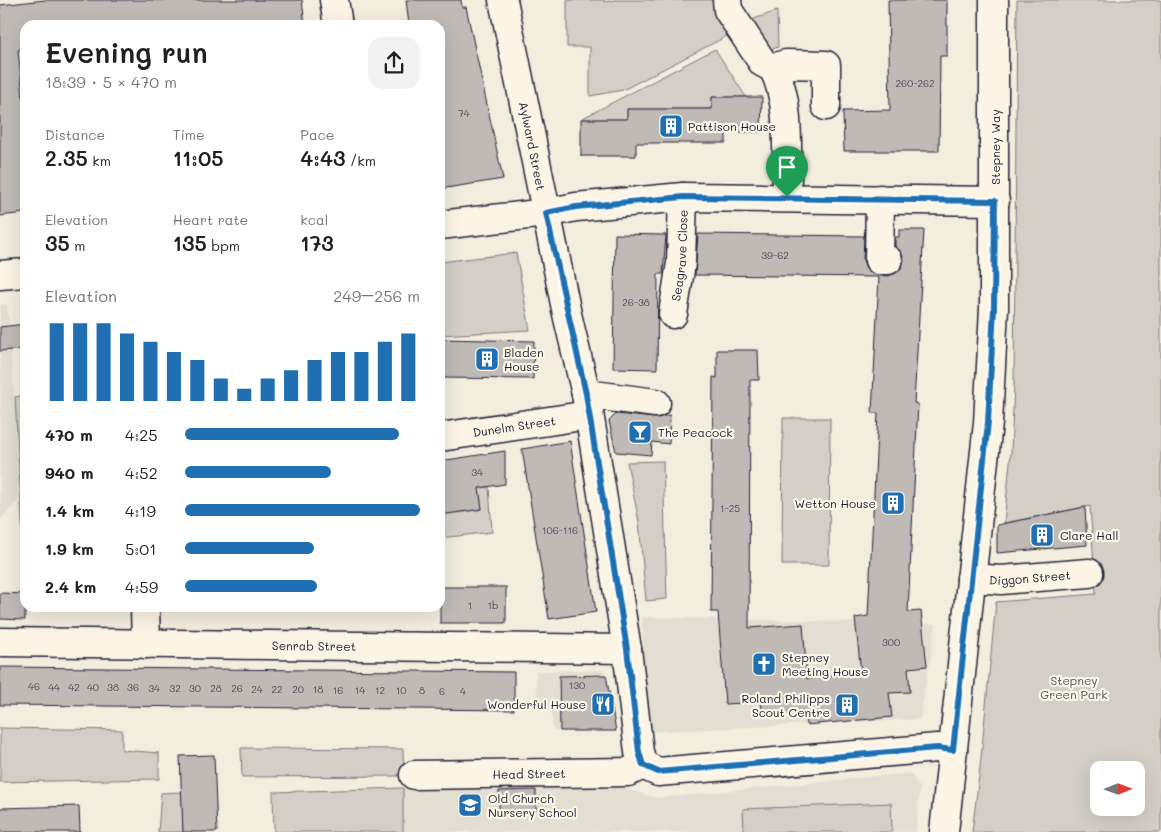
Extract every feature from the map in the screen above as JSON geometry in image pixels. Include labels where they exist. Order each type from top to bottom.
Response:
[{"type":"street","points":[[334,0],[337,20]]},
{"type":"street","name":"Aylward Street","points":[[503,0],[546,213],[588,405],[627,649],[639,752],[643,765]]},
{"type":"street","points":[[728,0],[728,10],[763,63],[773,68],[780,81],[785,114],[787,197]]},
{"type":"street","name":"Stepney Way","points":[[944,832],[988,422],[994,308],[994,0]]},
{"type":"street","points":[[773,68],[786,64],[826,65],[826,106]]},
{"type":"street","points":[[445,224],[546,213],[585,206],[683,197],[995,201]]},
{"type":"street","name":"Seagrave Close","points":[[673,314],[681,263],[683,197]]},
{"type":"street","points":[[880,199],[879,260],[888,260]]},
{"type":"street","points":[[0,275],[20,273]]},
{"type":"street","name":"Dunelm Street","points":[[445,437],[588,405],[656,403]]},
{"type":"street","name":"Diggon Street","points":[[970,578],[1002,580],[1089,573]]},
{"type":"street","points":[[145,612],[146,644]]},
{"type":"street","name":"Senrab Street","points":[[0,642],[627,649]]},
{"type":"street","points":[[643,765],[658,772],[937,748],[953,750]]},
{"type":"street","name":"Head Street","points":[[414,775],[628,772],[643,765]]},
{"type":"shaded area","points":[[7,304],[20,469],[18,501],[0,520],[0,305]]},
{"type":"shaded area","points":[[642,617],[936,624],[920,719],[647,732]]},
{"type":"shaded area","points":[[604,670],[616,731],[553,731],[552,712],[547,711],[537,702],[536,671]]},
{"type":"shaded area","points":[[910,773],[920,788],[916,832],[403,832],[403,788],[616,786],[657,798]]},
{"type":"green space","points":[[567,0],[604,0],[605,2],[614,0],[715,0],[729,35],[623,90],[590,96],[590,47],[567,47]]},
{"type":"green space","name":"Stepney Green Park","points":[[1017,0],[1161,0],[1161,832],[972,832],[996,602],[1096,594],[1090,506],[1004,523],[1011,452],[1014,385]]},
{"type":"green space","points":[[777,11],[778,47],[767,51],[748,21]]},
{"type":"green space","points":[[715,49],[746,97],[712,97],[712,109],[627,109],[627,119],[581,119]]},
{"type":"green space","points":[[516,253],[530,330],[445,335],[445,261]]},
{"type":"green space","points":[[20,396],[20,486],[15,397]]},
{"type":"green space","points":[[783,418],[830,418],[829,565],[782,565]]},
{"type":"green space","points":[[663,461],[667,599],[646,601],[639,522],[627,462]]},
{"type":"green space","points":[[489,487],[492,532],[445,537],[445,509],[459,491],[462,512],[482,509],[479,488]]},
{"type":"green space","points":[[0,728],[122,730],[122,750],[159,753],[159,779],[0,782]]},
{"type":"green space","points":[[241,748],[403,749],[404,776],[242,777]]},
{"type":"green space","points":[[403,788],[403,832],[274,832],[273,792]]},
{"type":"green space","points":[[182,792],[183,832],[158,832],[161,793]]},
{"type":"green space","points":[[891,803],[892,832],[744,832],[743,809]]},
{"type":"building","points":[[45,0],[302,0],[304,20],[20,20],[20,50],[18,50],[20,69],[20,214],[0,216],[0,5]]},
{"type":"building","points":[[406,0],[461,0],[462,7],[466,7],[503,179],[445,188],[445,20],[408,20]]},
{"type":"building","points":[[888,0],[947,0],[947,56],[940,56],[939,151],[844,151],[843,111],[890,110]]},
{"type":"building","name":"Pattison House","points":[[712,97],[762,97],[761,132],[726,132],[726,143],[636,143],[636,156],[581,156],[581,119],[627,119],[627,109],[712,109]]},
{"type":"building","points":[[899,230],[924,230],[914,403],[918,404],[908,612],[921,611],[927,666],[908,668],[910,692],[889,693],[892,717],[806,725],[805,711],[763,714],[761,702],[725,704],[718,612],[711,612],[713,377],[717,378],[717,350],[758,350],[759,380],[750,380],[749,628],[803,624],[807,679],[861,672],[855,618],[868,616],[878,413],[872,413],[879,277],[695,275],[698,234],[864,236],[863,260],[866,268],[872,274],[888,276],[896,273],[902,267],[904,260],[901,252],[895,246],[895,237],[899,237]]},
{"type":"building","points":[[615,234],[666,235],[663,274],[658,274],[657,369],[613,368]]},
{"type":"building","points":[[20,325],[20,349],[0,351],[0,327]]},
{"type":"building","name":"Bladen House","points":[[445,339],[534,341],[533,379],[445,378]]},
{"type":"building","name":"The Peacock","points":[[616,414],[654,418],[670,415],[669,444],[652,442],[651,455],[616,452],[609,421]]},
{"type":"building","points":[[570,441],[596,612],[549,619],[522,449]]},
{"type":"building","points":[[505,451],[505,484],[479,488],[482,509],[445,514],[445,460]]},
{"type":"building","name":"Clare Hall","points":[[1085,507],[1087,545],[997,553],[997,525]]},
{"type":"building","points":[[445,587],[506,587],[506,623],[440,623],[440,612],[445,612]]},
{"type":"building","points":[[0,593],[20,594],[20,612],[25,612],[25,620],[0,619]]},
{"type":"building","points":[[0,667],[514,672],[514,710],[0,705]]},
{"type":"building","points":[[606,675],[616,731],[560,731],[559,676]]},
{"type":"building","points":[[214,755],[217,832],[183,832],[180,756]]},
{"type":"building","points":[[536,790],[536,811],[499,812],[499,791]]},
{"type":"building","points":[[79,806],[80,832],[0,832],[0,808]]},
{"type":"place","name":"Pattison House","points":[[671,126]]},
{"type":"place","name":"Bladen House","points":[[487,359]]},
{"type":"place","name":"The Peacock","points":[[640,432]]},
{"type":"place","name":"Wetton House","points":[[893,503]]},
{"type":"place","name":"Clare Hall","points":[[1042,535]]},
{"type":"place","name":"Stepney Meeting House","points":[[764,664]]},
{"type":"place","name":"Wonderful House","points":[[603,704]]},
{"type":"place","name":"Roland Philipps Scout Centre","points":[[847,705]]},
{"type":"place","name":"Old Church Nursery School","points":[[470,805]]},
{"type":"route","points":[[683,197],[787,197],[995,201],[994,308],[988,422],[953,750],[937,748],[658,772],[650,770],[643,765],[640,758],[627,649],[614,580],[590,415],[546,213],[632,200],[683,197]]}]
